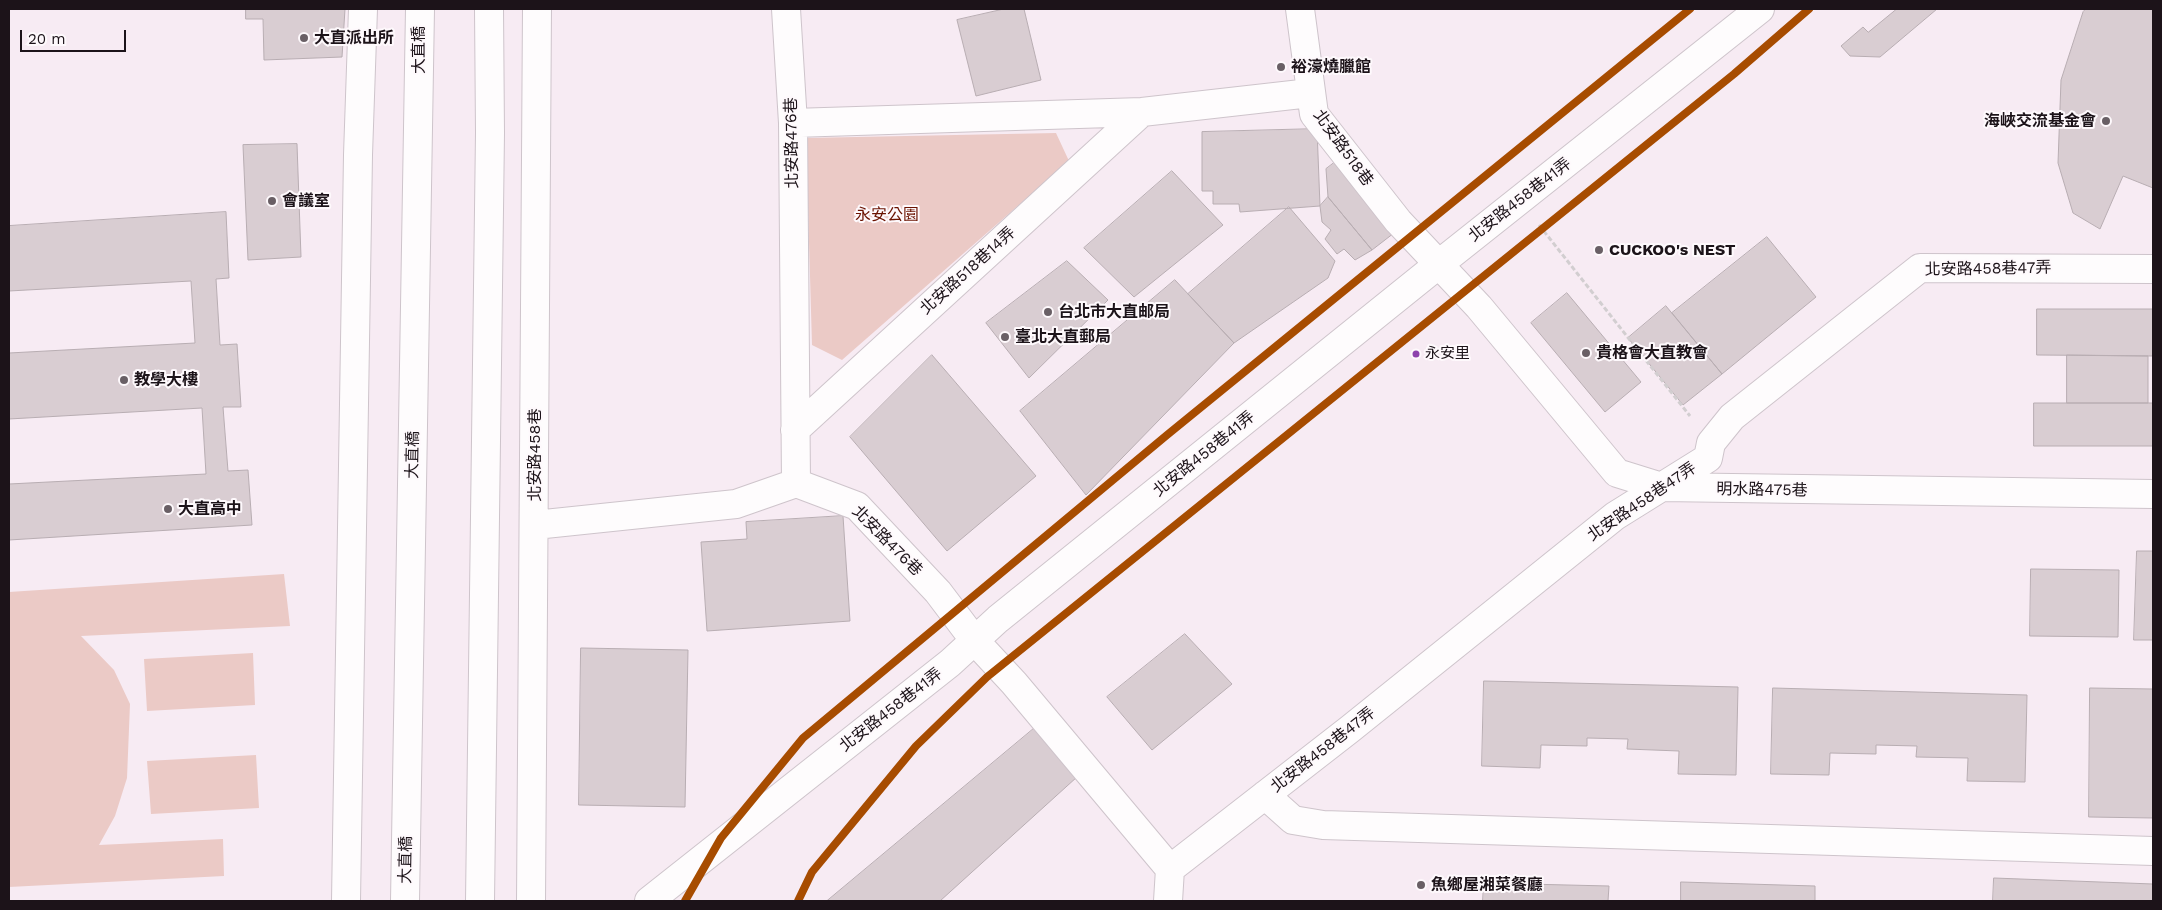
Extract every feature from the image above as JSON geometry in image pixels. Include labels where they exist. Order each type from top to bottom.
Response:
[{"type":"street","points":[[346,901],[358,165],[363,9]]},
{"type":"street","name":"大直橋","points":[[405,901],[420,9]]},
{"type":"street","points":[[480,901],[490,133],[489,9]]},
{"type":"street","name":"北安路458巷","points":[[531,901],[537,9]]},
{"type":"street","name":"北安路476巷","points":[[786,9],[793,123],[796,483],[857,506],[938,592],[975,641],[1014,683],[1170,869]]},
{"type":"street","name":"北安路518巷","points":[[1300,9],[1314,114],[1398,221],[1438,264]]},
{"type":"street","name":"北安路458巷41弄","points":[[649,901],[950,663],[998,619],[1438,264],[1520,201],[1760,9]]},
{"type":"street","points":[[793,123],[1142,112],[1310,93]]},
{"type":"street","name":"北安路518巷14弄","points":[[795,430],[1142,112]]},
{"type":"street","name":"明水路475巷","points":[[1438,264],[1479,307],[1618,473],[1662,487],[2153,494]]},
{"type":"street","name":"北安路458巷47弄","points":[[1170,869],[1615,516],[1708,458],[1712,443],[1732,417],[1920,268],[2153,269]]},
{"type":"street","points":[[535,525],[736,504],[796,483]]},
{"type":"street","points":[[1265,795],[1294,820],[1323,825],[2153,851]]},
{"type":"street","points":[[1168,901],[1170,869]]},
{"type":"path","points":[[1520,201],[1712,443]]},
{"type":"green space","name":"永安公園","points":[[1056,133],[1069,161],[842,360],[812,345],[806,138]]},
{"type":"green space","points":[[284,574],[290,626],[81,636],[114,670],[130,704],[127,778],[115,816],[99,845],[223,839],[224,876],[9,887],[9,592]]},
{"type":"green space","points":[[253,653],[255,705],[147,711],[144,659]]},
{"type":"green space","points":[[256,755],[259,808],[151,814],[147,761]]},
{"type":"building","name":"大直派出所","points":[[246,9],[345,9],[342,57],[264,60],[263,19],[246,19]]},
{"type":"building","points":[[1004,9],[1024,9],[1041,80],[976,96],[957,20]]},
{"type":"building","points":[[1897,9],[1937,9],[1880,57],[1850,56],[1841,46],[1863,27],[1868,32]]},
{"type":"building","name":"海峽交流基金會","points":[[2086,9],[2153,9],[2153,188],[2123,176],[2100,229],[2073,213],[2058,163],[2061,80],[2083,12]]},
{"type":"building","points":[[1317,129],[1320,206],[1240,212],[1239,204],[1213,204],[1213,191],[1202,191],[1202,132]]},
{"type":"building","name":"會議室","points":[[297,144],[301,257],[248,260],[243,145]]},
{"type":"building","points":[[1334,163],[1394,233],[1372,250],[1328,197],[1326,169]]},
{"type":"building","points":[[1172,171],[1223,225],[1134,297],[1084,248]]},
{"type":"building","points":[[1328,197],[1372,250],[1355,260],[1344,249],[1337,254],[1325,239],[1331,230],[1322,222],[1320,206]]},
{"type":"building","points":[[1289,207],[1335,261],[1328,278],[1234,343],[1188,294]]},
{"type":"building","name":"教學大樓","points":[[226,212],[229,278],[216,279],[220,345],[237,344],[241,407],[223,407],[228,471],[248,470],[252,525],[9,540],[9,484],[206,474],[202,408],[9,419],[9,353],[195,343],[191,281],[9,291],[9,226]]},
{"type":"building","points":[[1767,237],[1816,297],[1722,374],[1672,313]]},
{"type":"building","name":"台北市大直邮局","points":[[1067,261],[1108,300],[1029,378],[986,323]]},
{"type":"building","points":[[1175,280],[1234,343],[1086,495],[1020,411]]},
{"type":"building","name":"貴格會大直教會","points":[[1567,293],[1641,382],[1605,412],[1531,323]]},
{"type":"building","points":[[1666,306],[1722,374],[1683,405],[1628,338]]},
{"type":"building","points":[[2037,309],[2153,309],[2153,356],[2037,355]]},
{"type":"building","points":[[932,355],[1036,476],[947,551],[850,437]]},
{"type":"building","points":[[2067,355],[2148,356],[2148,403],[2067,403]]},
{"type":"building","points":[[2034,403],[2153,403],[2153,446],[2034,446]]},
{"type":"building","points":[[843,516],[850,621],[707,631],[701,542],[747,539],[746,522]]},
{"type":"building","points":[[2137,551],[2153,551],[2153,640],[2134,640]]},
{"type":"building","points":[[2031,569],[2119,570],[2118,637],[2030,636]]},
{"type":"building","points":[[1185,634],[1232,684],[1152,750],[1107,697]]},
{"type":"building","points":[[581,648],[688,650],[685,807],[579,805]]},
{"type":"building","points":[[1484,681],[1738,687],[1736,775],[1678,774],[1679,751],[1627,749],[1628,739],[1587,738],[1587,746],[1541,745],[1540,768],[1482,766]]},
{"type":"building","points":[[1773,688],[2027,695],[2025,782],[1967,781],[1968,758],[1916,757],[1917,746],[1876,745],[1876,754],[1830,753],[1829,775],[1771,774]]},
{"type":"building","points":[[2090,688],[2153,689],[2153,818],[2089,817]]},
{"type":"building","points":[[1037,726],[1077,777],[940,901],[827,901]]},
{"type":"building","points":[[1994,878],[2153,884],[2153,901],[1993,901]]},
{"type":"building","points":[[1681,882],[1815,886],[1815,901],[1681,901]]},
{"type":"building","points":[[1484,883],[1609,886],[1608,901],[1483,901]]},
{"type":"transit line","points":[[685,901],[721,838],[803,738],[1167,435],[1690,9]]},
{"type":"transit line","points":[[798,901],[812,872],[916,746],[987,677],[1734,74],[1809,9]]},
{"type":"place","name":"大直派出所","points":[[304,38]]},
{"type":"place","name":"裕濠燒臘館","points":[[1281,67]]},
{"type":"place","name":"海峽交流基金會","points":[[2106,121]]},
{"type":"place","name":"會議室","points":[[272,201]]},
{"type":"place","name":"CUCKOO's NEST","points":[[1599,250]]},
{"type":"place","name":"台北市大直邮局","points":[[1048,312]]},
{"type":"place","name":"臺北大直郵局","points":[[1005,337]]},
{"type":"place","name":"貴格會大直教會","points":[[1586,353]]},
{"type":"place","name":"永安里","points":[[1416,354]]},
{"type":"place","name":"教學大樓","points":[[124,380]]},
{"type":"place","name":"大直高中","points":[[168,509]]},
{"type":"place","name":"魚鄉屋湘菜餐廳","points":[[1421,885]]}]
